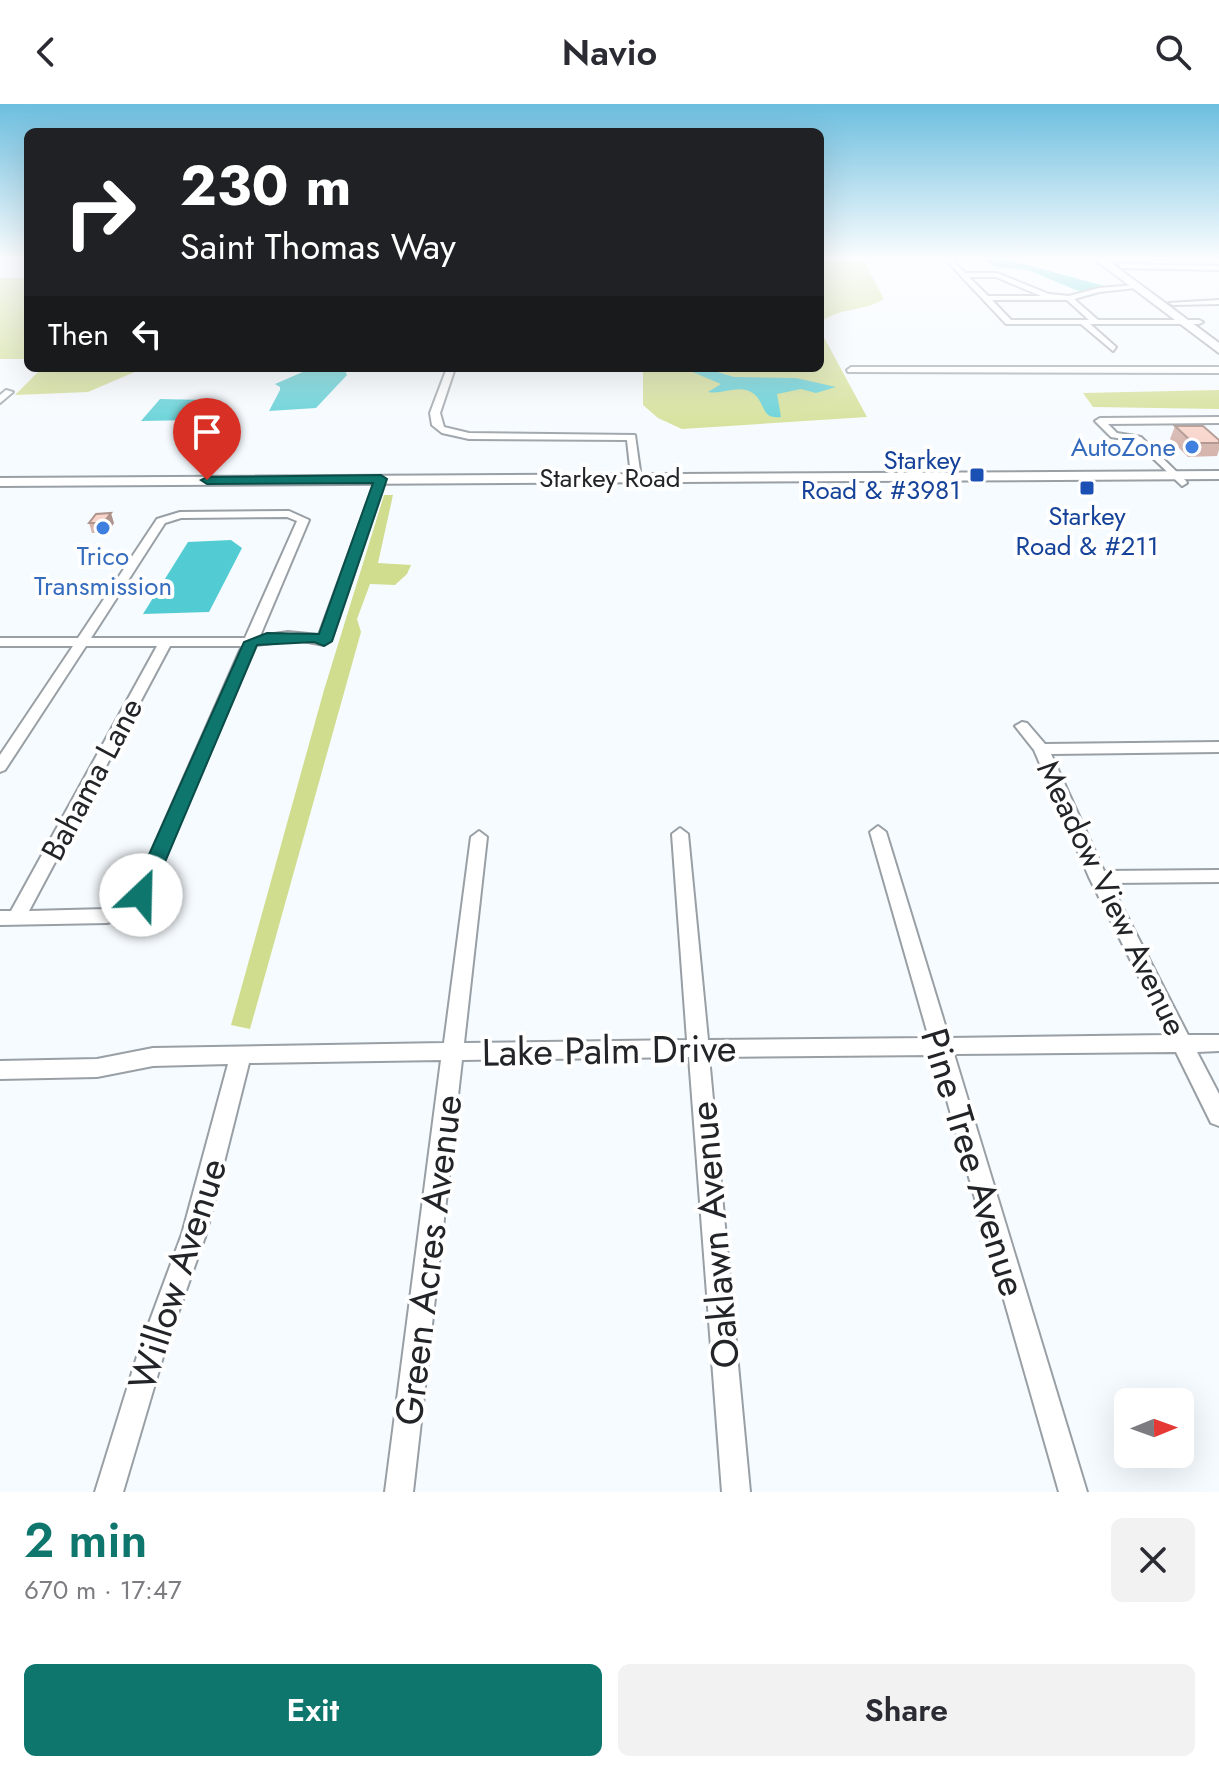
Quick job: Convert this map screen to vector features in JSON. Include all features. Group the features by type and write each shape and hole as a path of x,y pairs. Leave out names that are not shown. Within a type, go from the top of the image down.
{"main road":[{"path":"1186,324 1217,343"},
{"path":"1201,324 1217,343"},
{"name":"Starkey Road","path":"0,482 1178,479 1219,475"},
{"name":"Starkey Road","path":"1178,479 1219,483"},
{"name":"Starkey Road","path":"0,489 380,483"}],"street":[{"path":"1085,324 1113,349"},
{"path":"851,370 1219,370"},
{"path":"450,372 435,413 434,421 439,428 451,434 469,436 632,437 636,482"},
{"path":"0,400 9,392"},
{"path":"1178,479 1138,439 1114,435 1100,421 1219,420"},
{"path":"0,642 167,640 251,642 264,646 314,645 324,641 380,483"},
{"path":"0,767 161,521 168,517 299,516 303,520 141,895 125,911 107,916 9,918"},
{"name":"Bahama Lane","path":"9,918 167,640"},
{"name":"Meadow View Avenue","path":"1022,726 1041,749 1098,877 1219,1116"},
{"path":"1041,749 1219,747"},
{"name":"Pine Tree Avenue","path":"878,832 1073,1492"},
{"name":"Oaklawn Avenue","path":"680,834 736,1492"},
{"name":"Green Acres Avenue","path":"399,1492 479,837"},
{"path":"1098,877 1219,876"},
{"name":"Lake Palm Drive","path":"0,1070 97,1068 153,1057 241,1055 1219,1043"},
{"name":"Willow Avenue","path":"109,1492 152,1350 194,1234 241,1055"}],"green space":[{"path":"0,324 24,324 24,359 0,359"},
{"path":"824,337 867,417 682,429 658,418 643,405 643,372 824,372"},
{"path":"38,372 135,372 88,392 15,395"},
{"path":"1219,390 1219,409 1093,407 1083,393"},
{"path":"384,495 393,495 378,563 411,565 407,574 395,585 370,584 357,619 361,632 250,1029 231,1025 324,690"}],"water":[{"path":"303,372 346,372 347,375 316,408 269,411 280,390 275,384"},
{"path":"692,372 717,372 734,377 796,378 836,387 816,393 801,389 777,394 781,417 775,417 767,414 758,398 749,391 708,392 721,384"},
{"path":"160,399 207,400 192,420 141,421"},
{"path":"231,540 242,548 209,612 143,614 188,542"}],"building":[{"path":"1175,426 1203,426 1219,443 1193,443"},
{"path":"111,513 103,523 89,523 96,514"}],"place":[{"name":"AutoZone","path":"1192,447"},
{"name":"Starkey Road & #3981","path":"977,475"},
{"name":"Starkey Road & #211","path":"1087,488"},
{"name":"Trico Transmission","path":"103,528"}],"route":[{"path":"141,895 251,642 267,637 316,638 324,641 381,479 207,480"}]}
